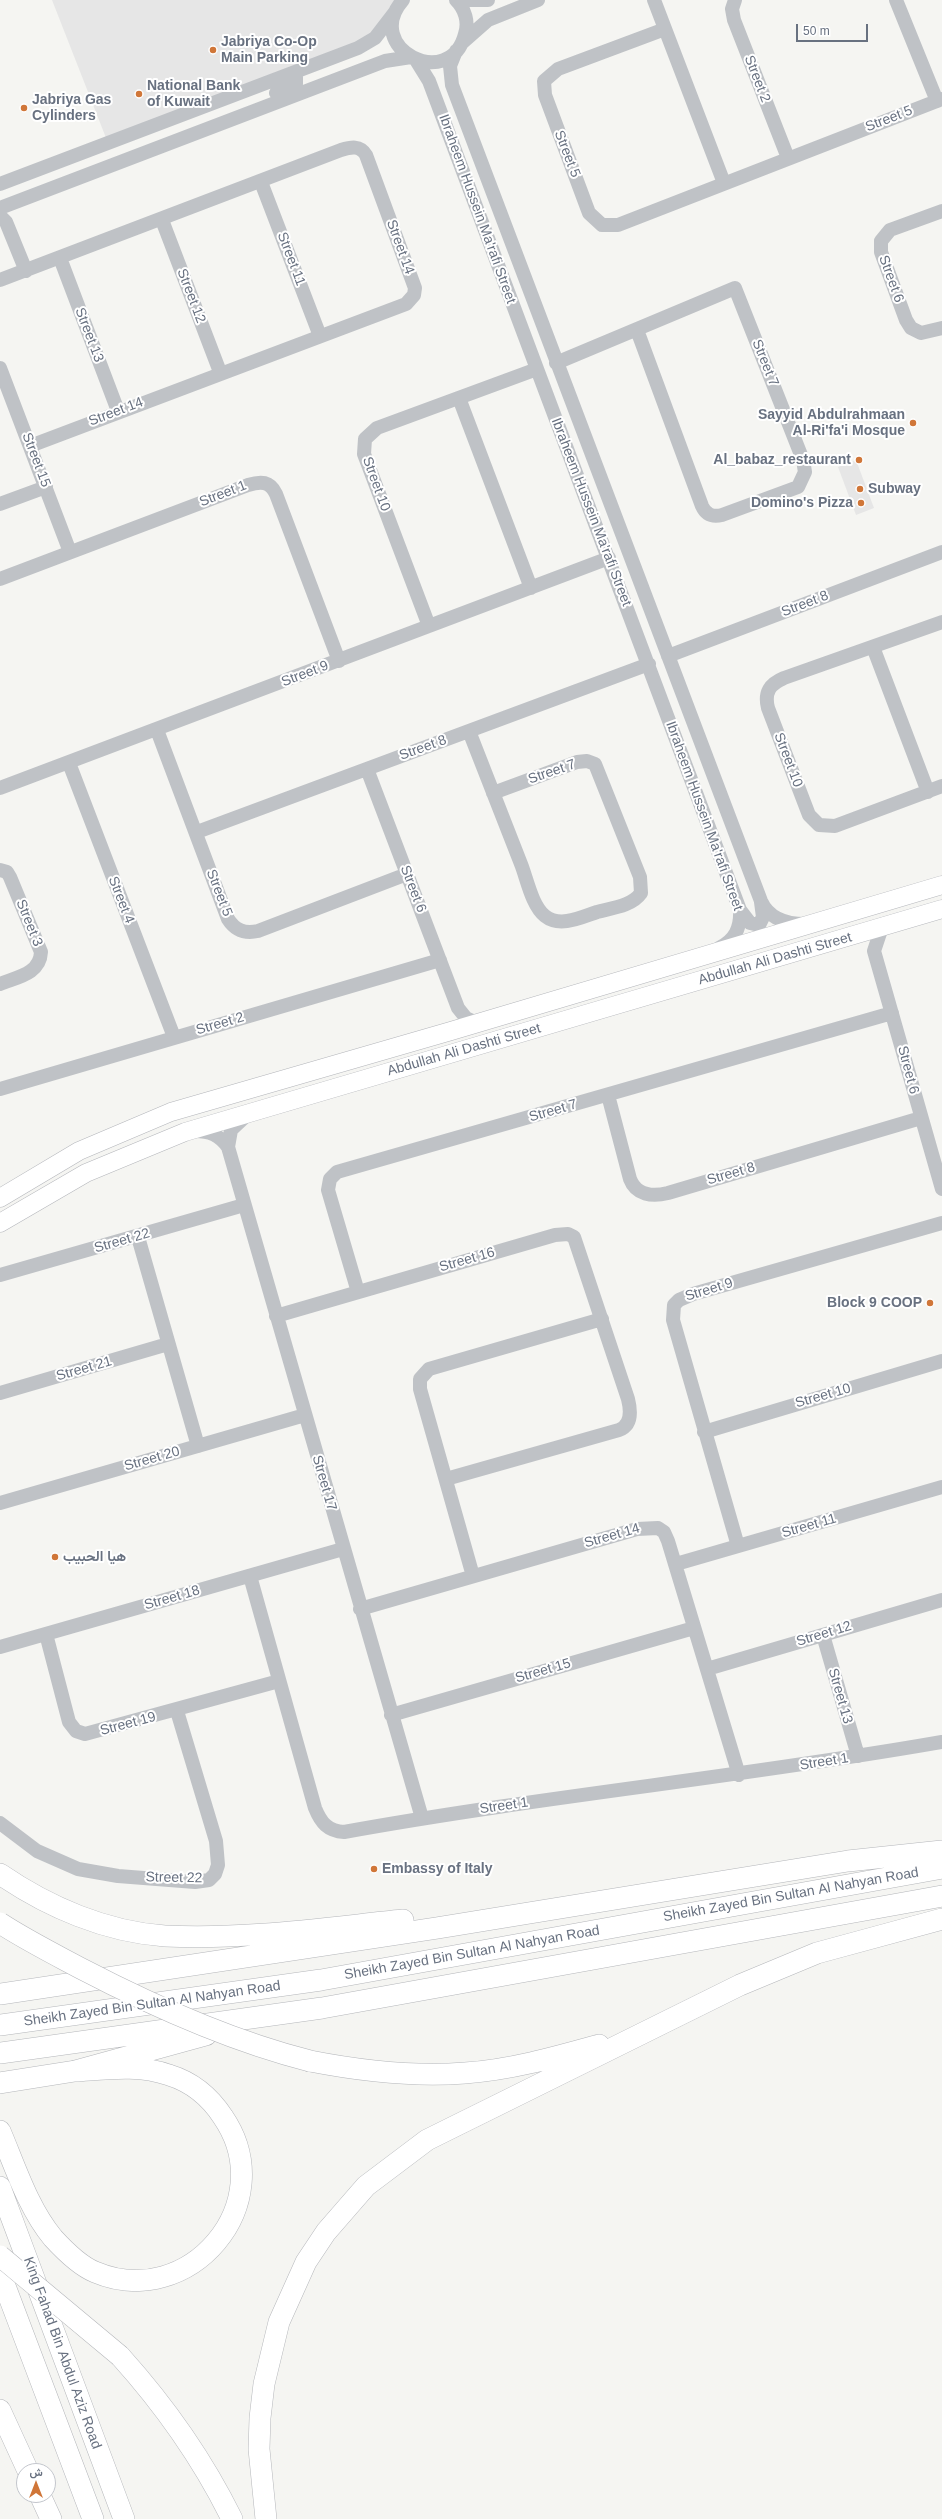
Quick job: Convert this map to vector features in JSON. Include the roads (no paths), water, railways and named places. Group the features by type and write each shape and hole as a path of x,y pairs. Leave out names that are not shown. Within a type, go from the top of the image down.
{"highway":[{"path":"0,1994 570,1907 848,1861 942,1851"},
{"name":"Sheikh Zayed Bin Sultan Al Nahyan Road","path":"0,2025 321,1980 942,1868"},
{"path":"0,1874 62,1910 109,1926 164,1936 287,1931 433,1916 570,1907"},
{"name":"Sheikh Zayed Bin Sultan Al Nahyan Road","path":"5,2053 322,2008 942,1896"},
{"path":"266,2519 259,2449 264,2384 270,2354 290,2296 306,2262 326,2232 366,2186 427,2140 774,1969 817,1953 942,1919"},
{"path":"0,1923 19,1936 118,1988 261,2049 310,2061 357,2070 408,2074 465,2073 554,2057 600,2045 681,2014"},
{"path":"10,2082 75,2071 241,2026 322,2008"},
{"path":"0,2131 42,2222 65,2250 94,2272 110,2277 143,2279 175,2272 205,2255 224,2234 232,2221 239,2201 242,2180 239,2151 229,2126 214,2103 193,2086 169,2074 134,2069 75,2071"},
{"name":"King Fahad Bin Abdul Aziz Road","path":"0,2187 124,2519"},
{"path":"0,2256 120,2356 154,2394 179,2427 232,2519"},
{"name":"King Fahad Bin Abdul Aziz Road","path":"0,2273 93,2519"},
{"path":"0,2410 24,2463"},
{"path":"44,2503 51,2519"}],"main road":[{"name":"Abdullah Ali Dashti Street","path":"0,1198 79,1151 153,1118 476,1024 942,885"},
{"path":"882,927 904,914 942,900"},
{"name":"Abdullah Ali Dashti Street","path":"0,1223 86,1173 185,1132 942,909"},
{"path":"86,1173 80,1173 77,1170 76,1165 79,1161 134,1134 153,1118"},
{"path":"848,1861 942,1844"}],"street":[{"name":"Ibraheem Hussein Ma'rafi Street","path":"456,0 466,19 466,32 450,66 452,85 761,901 767,911 779,920 800,924 814,924"},
{"path":"461,0 488,0"},
{"path":"26,270 3,219 8,210 6,205 385,61 414,58 428,62 440,61 459,47 473,31 488,20 538,0"},
{"path":"654,0 724,183"},
{"name":"Street 2","path":"735,0 732,9 734,20 788,158"},
{"path":"896,0 939,100"},
{"name":"Ibraheem Hussein Ma'rafi Street","path":"398,5 392,23 396,40 402,50 414,58 427,75 740,910 739,925 732,940 706,955"},
{"path":"0,184 368,43 382,32 398,5"},
{"name":"Street 5","path":"666,29 558,69 544,81 545,95 586,205 595,220 602,225 612,226 939,100"},
{"path":"235,119 252,104 295,85 297,82 296,77 290,74"},
{"name":"Street 14","path":"0,280 162,220 347,148 358,147 366,155 412,279 414,295 406,304 220,372 30,446"},
{"path":"467,183 470,175 478,177 491,206 502,219"},
{"name":"Street 11","path":"261,182 320,336"},
{"name":"Street 6","path":"942,211 890,230 882,238 880,244 882,257 908,324 921,333 942,328"},
{"name":"Street 12","path":"162,220 220,372"},
{"name":"Street 13","path":"60,258 118,411"},
{"name":"Street 7","path":"556,363 735,288 803,460 805,472 798,487 722,515 714,516 706,513 702,506 637,330"},
{"name":"Street 15","path":"0,368 3,384 30,446 70,552"},
{"name":"Street 10","path":"429,626 364,454 364,442 368,434 377,428 537,369"},
{"path":"460,398 531,588"},
{"name":"Street 1","path":"0,579 248,485 266,483 272,486 276,494 339,661"},
{"path":"0,504 46,487"},
{"name":"Street 8","path":"668,656 942,552"},
{"name":"Street 9","path":"0,788 157,730 609,558"},
{"name":"Street 10","path":"942,622 778,681 767,692 768,708 809,815 819,826 835,826 942,786"},
{"path":"873,647 928,792"},
{"name":"Street 8","path":"197,832 649,664"},
{"name":"Street 5","path":"157,730 197,832 228,919 233,926 244,932 258,931 407,874"},
{"name":"Street 7","path":"469,731 493,793 537,905 546,916 556,921 571,920 627,903 641,893 640,877 595,764 587,761 577,762 493,793"},
{"name":"Street 4","path":"68,763 174,1037"},
{"name":"Street 6","path":"367,769 458,1008 466,1018 476,1024"},
{"name":"Street 3","path":"0,870 7,872 10,877 40,952 38,964 31,971 0,984"},
{"path":"740,910 750,923 759,925 763,917 761,901"},
{"path":"854,936 874,951 882,927"},
{"name":"Street 6","path":"874,951 942,1189"},
{"name":"Street 2","path":"0,1089 440,960"},
{"path":"451,1031 457,1021 458,1008"},
{"name":"Street 7","path":"358,1292 329,1196 328,1182 333,1174 892,1013"},
{"name":"Street 8","path":"608,1095 631,1183 642,1193 651,1195 668,1193 921,1118"},
{"name":"Street 17","path":"253,1111 233,1126 228,1147 360,1609 422,1818"},
{"path":"185,1132 212,1133 223,1140 228,1147"},
{"name":"Street 22","path":"0,1275 138,1237 244,1205"},
{"name":"Street 9","path":"738,1546 672,1317 672,1310 675,1302 693,1294 942,1223"},
{"name":"Street 16","path":"276,1316 556,1235 568,1234 574,1236 578,1243 629,1405 630,1417 625,1427 619,1430 446,1479"},
{"path":"138,1237 198,1446"},
{"path":"473,1576 420,1389 420,1379 425,1372 602,1319"},
{"name":"Street 21","path":"0,1393 168,1344"},
{"name":"Street 10","path":"704,1432 942,1361"},
{"name":"Street 20","path":"0,1504 305,1415"},
{"name":"Street 11","path":"676,1564 942,1487"},
{"name":"Street 14","path":"360,1609 648,1527 658,1528 664,1532 676,1564 739,1775"},
{"name":"Street 18","path":"0,1647 343,1549"},
{"name":"Street 1","path":"250,1576 315,1808 326,1826 333,1830 344,1832 422,1818 739,1775 942,1742"},
{"name":"Street 12","path":"707,1669 942,1600"},
{"name":"Street 15","path":"391,1715 694,1628"},
{"name":"Street 19","path":"46,1634 67,1718 76,1732 89,1734 177,1711 279,1681"},
{"name":"Street 13","path":"823,1635 858,1756"},
{"name":"Street 22","path":"0,1823 37,1851 78,1869 118,1876 195,1882 209,1880 215,1874 218,1865 216,1841 211,1816 177,1711"}],"place":[{"name":"Jabriya Co-Op Main Parking","path":"213,50"},
{"name":"National Bank of Kuwait","path":"139,94"},
{"name":"Jabriya Gas Cylinders","path":"24,108"},
{"name":"Sayyid Abdulrahmaan Al-Ri'fa'i Mosque","path":"913,423"},
{"name":"Al_babaz_restaurant","path":"859,460"},
{"name":"Subway","path":"860,489"},
{"name":"Domino's Pizza","path":"861,503"},
{"name":"Block 9 COOP","path":"930,1303"},
{"name":"هيا الحبيب","path":"55,1557"},
{"name":"Embassy of Italy","path":"374,1869"}]}
